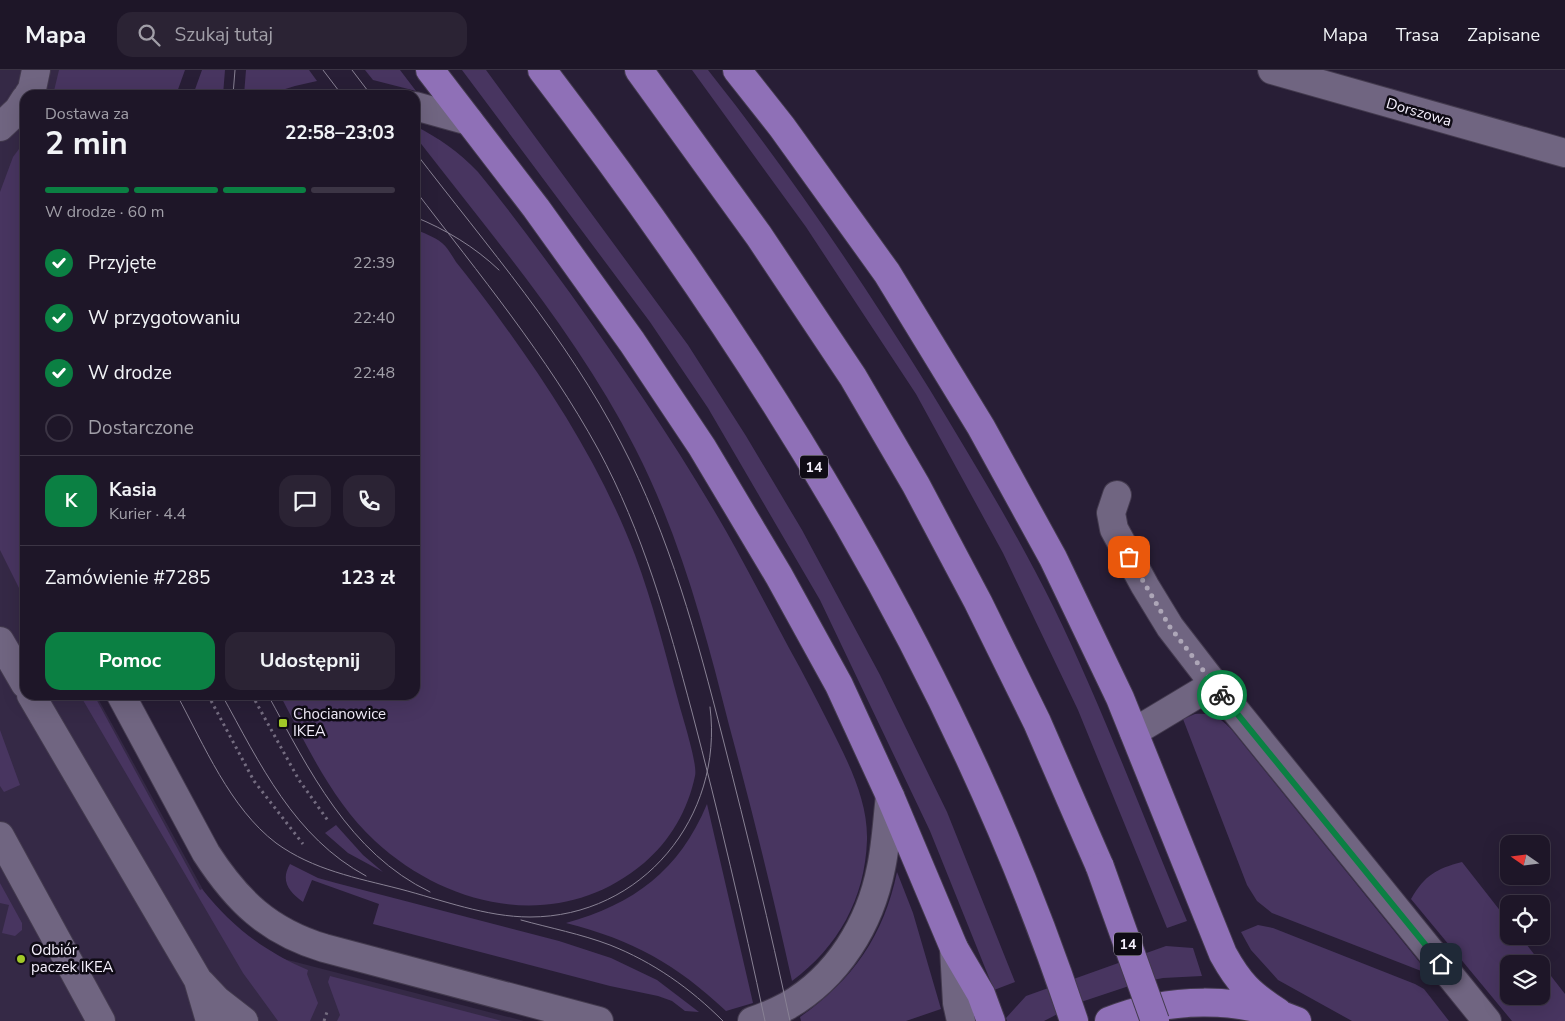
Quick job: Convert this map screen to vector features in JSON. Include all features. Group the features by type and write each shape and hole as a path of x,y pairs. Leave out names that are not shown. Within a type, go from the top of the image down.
{"main road":[{"path":"430,70 536,208 627,334 702,447 779,576 839,685 890,796 954,948 981,994 991,1021"},
{"name":"14","path":"542,70 589,131 708,299 799,440 853,531 904,624 982,785 1029,897 1074,1021"},
{"name":"14","path":"639,70 759,236 853,377 916,486 978,602 1037,722 1100,867 1154,1021"},
{"path":"737,70 782,127 887,272 981,427 1054,558 1120,698 1222,954 1243,985 1256,999 1287,1017"},
{"path":"1110,1021 1156,1006 1194,1002 1231,1003 1287,1017"}],"street":[{"path":"31,90 36,70"},
{"name":"Dorszowa","path":"1272,70 1565,153"},
{"path":"0,127 20,107"},
{"path":"420,107 469,121"},
{"path":"1117,495 1111,513 1114,529 1170,627 1487,1021"},
{"path":"0,641 20,675"},
{"path":"1134,732 1214,684"},
{"path":"35,700 198,980 210,1021"},
{"path":"123,700 206,853 240,898 260,916 282,931 303,942 324,948 599,1021"},
{"path":"752,1021 787,1006 804,994 825,977 844,955 856,937 876,891 882,867 890,796"},
{"path":"0,836 101,1021"},
{"path":"954,948 957,1003 961,1021"},
{"path":"198,980 218,1000 244,1021"}],"path":[{"path":"211,700 254,781 303,844"},
{"path":"255,700 299,780 329,822"},
{"path":"324,1021 328,1009"}],"shaded area":[{"path":"0,70 176,70 170,90 20,90 20,700 99,700 234,946 524,1021 0,1021"},
{"path":"59,70 185,70 178,90 54,90"},
{"path":"202,70 225,70 223,90 195,90"},
{"path":"246,70 309,70 317,81 282,90 244,90"},
{"path":"365,70 400,70 415,90 412,90 373,80"},
{"path":"462,70 486,70 688,345 746,436 802,530 880,675 947,812 1015,982 994,990 930,831 820,600 708,408 650,322"},
{"path":"692,70 708,70 796,187 904,349 994,498 1040,580 1072,646 1187,921 1167,928 1078,710 1003,553 916,394 806,227"},
{"path":"420,129 448,146 478,172 559,278 631,381 690,470 726,531 809,686 849,766 860,795 866,825 867,840 861,882 855,902 835,937 823,953 792,981 762,853 711,654 690,584 665,515 635,448 612,406 587,365 504,249 420,142"},
{"path":"20,148 20,590 0,550 0,192 13,157"},
{"path":"420,231 439,241 448,250 554,397 590,458 621,522 641,573 692,751 695,776 683,813 670,835 644,863 612,885 578,899 542,905 507,904 471,897 437,883 405,865 375,841 360,825 333,791 283,700 420,700"},
{"path":"83,700 97,700 200,890 202,889 225,915 250,937 277,955 308,970 307,974 318,1003 310,1021 278,1021 243,973"},
{"path":"1195,714 1214,716 1231,729 1429,974 1272,913 1257,901 1247,885 1183,719"},
{"path":"0,730 20,785 4,792 0,786"},
{"path":"707,804 753,1003 726,1011 708,994 671,967 652,956 612,937 566,923 613,906 633,895 652,881 683,848 696,828"},
{"path":"336,825 363,855 383,872 348,853 325,833"},
{"path":"1462,862 1500,911 1500,945 1527,945 1535,955 1500,955 1500,1005 1550,1005 1550,975 1565,994 1565,1021 1512,1021 1411,899 1421,884 1438,870"},
{"path":"290,864 318,878 559,941 611,958 657,980 699,1012 685,1011 672,1001 658,996 610,986 373,924 379,904 312,880 303,902 290,890 286,881 287,870"},
{"path":"897,872 913,913 941,1009 906,1021 801,1021 800,1017 836,988 864,954 884,916"},
{"path":"0,883 22,923 22,930 15,936 2,933 9,905 0,903"},
{"path":"1258,925 1273,928 1415,984 1424,989 1449,1021 1352,1021 1278,980 1251,950 1241,932"},
{"path":"1166,946 1193,948 1202,976 1163,978 1138,983 1081,1002 1044,1021 1007,1021 1006,1018 1026,996"},
{"path":"330,976 502,1021 337,1021 340,1015 328,982"}],"tram line":[{"path":"233,90 235,70"},
{"path":"323,70 338,90"},
{"path":"352,70 367,90"},
{"path":"420,158 525,293 576,366 600,404 621,443 654,515 681,588 703,663 749,845 790,1021"},
{"path":"420,196 488,284 557,381 598,449 628,512 653,578 674,645 712,789 765,1021"},
{"path":"420,219 459,239 499,270"},
{"path":"180,700 219,775 245,812 260,829 290,852 320,867 352,877 481,911 530,917 570,912 607,900 640,880 667,853 689,822 704,786 711,748 710,707"},
{"path":"225,700 265,772 299,820 318,841 341,860 366,876"},
{"path":"271,700 316,780 354,832 376,855 401,875 430,892"},
{"path":"521,920 599,941 641,959 684,987 723,1021"}],"way so far":[{"path":"1129,557 1170,627 1222,695"}],"place":[{"name":"Chocianowice IKEA","path":"283,723"},
{"name":"Odbiór paczek IKEA","path":"21,959"}],"route":[{"path":"1222,695 1441,964"}]}
